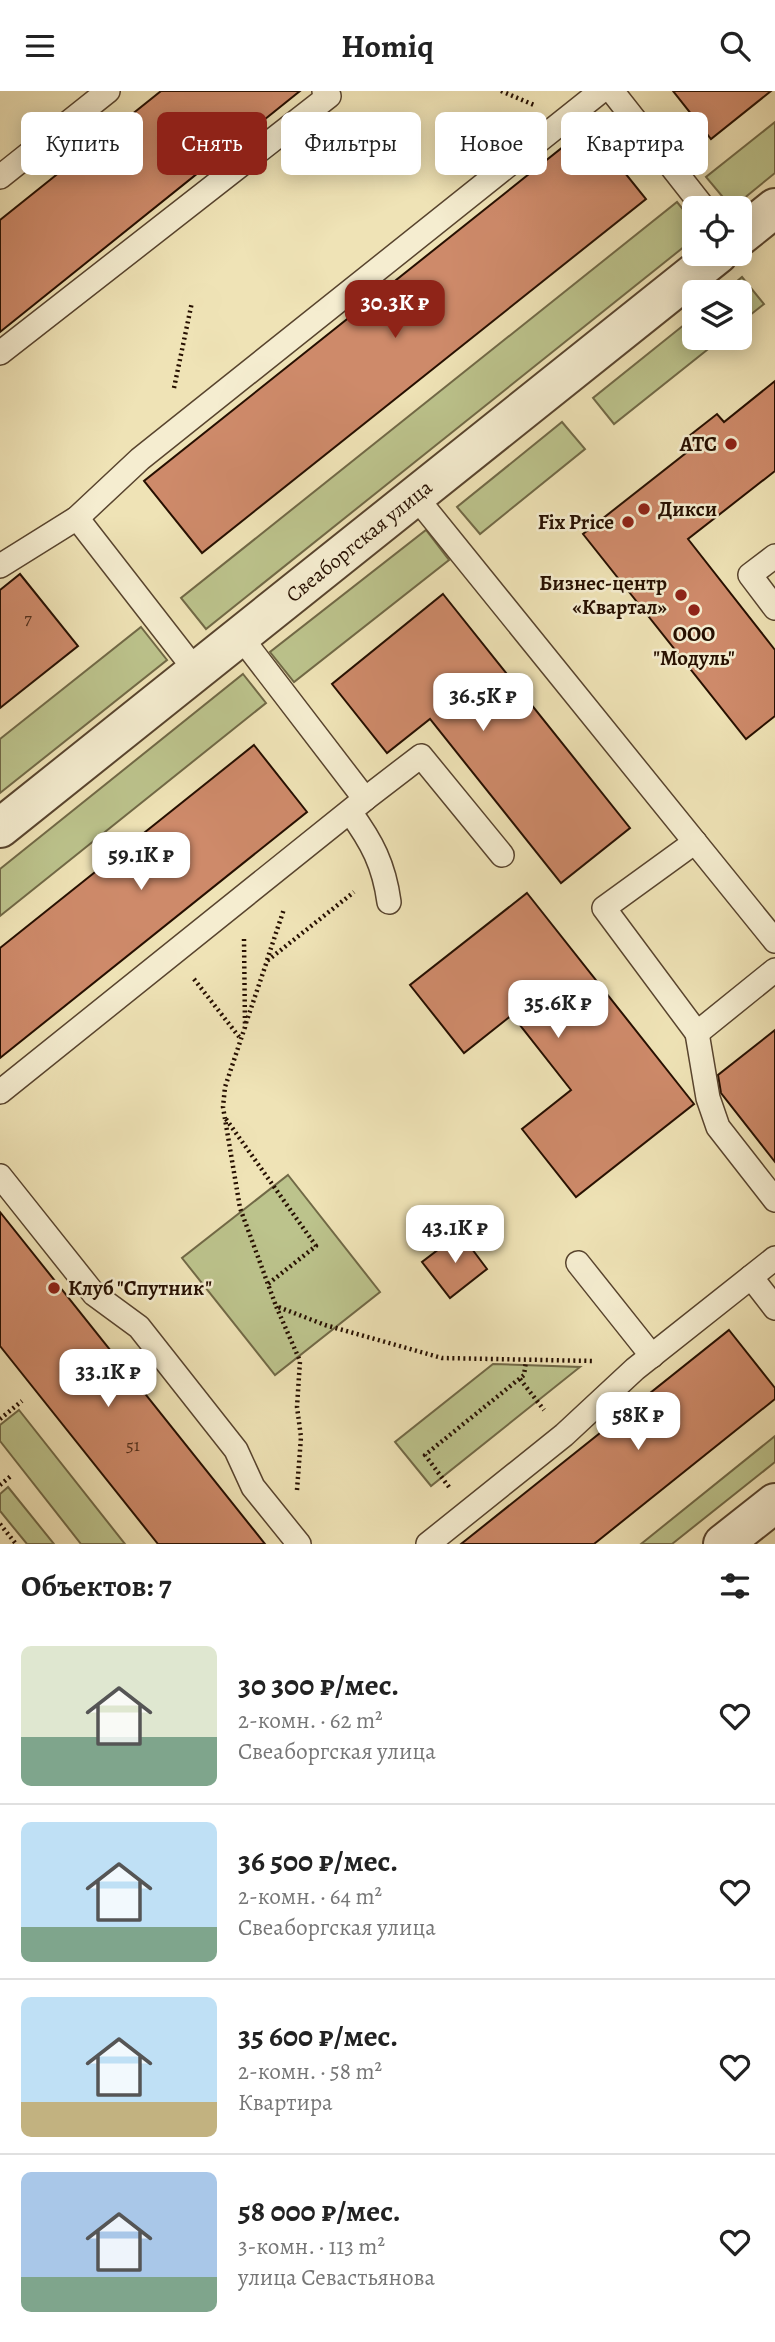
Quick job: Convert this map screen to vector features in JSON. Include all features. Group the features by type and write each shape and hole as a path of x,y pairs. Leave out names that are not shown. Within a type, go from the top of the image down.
{"street":[{"path":"752,226 775,208"},
{"name":"Свеаборгская улица","path":"0,828 703,266"},
{"path":"723,1544 775,1503"}],"lane":[{"path":"0,177 108,91"},
{"path":"0,566 77,518 140,459 601,91"},
{"path":"612,91 695,196"},
{"path":"0,353 329,93"},
{"path":"415,496 775,941"},
{"path":"77,518 196,671"},
{"path":"775,556 750,575 775,608"},
{"path":"240,636 357,805 386,880 389,902"},
{"path":"0,1092 421,756 502,855"},
{"path":"695,842 604,908 696,1033 708,1098 718,1127 775,1200"},
{"path":"696,1033 775,969"},
{"path":"0,1176 94,1294 139,1327 236,1450 253,1487 299,1544"},
{"path":"428,1544 564,1435 643,1363 775,1258"},
{"path":"578,1263 643,1363"},
{"path":"751,1277 775,1308"}],"path":[{"path":"163,441 192,302"},
{"path":"267,961 382,869"},
{"path":"276,871 289,891 225,1087 223,1108 240,1208 300,1361 297,1406 301,1437 294,1517 284,1525"},
{"path":"229,908 244,926 245,1027"},
{"path":"174,953 241,1039"},
{"path":"225,1118 316,1246 268,1284"},
{"path":"276,1305 325,1325 442,1358 643,1363"},
{"path":"469,1512 425,1455 524,1375 526,1361"},
{"path":"0,1419 22,1401"},
{"path":"0,1485 12,1475"},
{"path":"0,1524 16,1544"}],"green space":[{"path":"775,122 775,173 747,196 722,196 706,177"},
{"path":"677,202 682,208 682,248 206,629 181,598"},
{"path":"752,289 764,304 752,314"},
{"path":"682,326 682,350 707,350 614,424 593,398"},
{"path":"562,422 585,449 480,534 457,507"},
{"path":"426,530 449,560 294,682 270,652"},
{"path":"141,627 167,660 0,793 0,739"},
{"path":"243,674 266,703 0,916 0,869"},
{"path":"288,1175 380,1292 275,1375 182,1258"},
{"path":"493,1364 580,1367 431,1486 395,1442"},
{"path":"19,1410 125,1544 81,1544 0,1441 0,1425"},
{"path":"775,1436 775,1462 672,1544 641,1544"},
{"path":"8,1487 54,1544 27,1544 0,1511 0,1494"}],"building":[{"path":"161,91 300,91 267,118 267,112 157,112 157,175 195,175 0,332 0,220 56,175 143,175 143,112 135,112"},
{"path":"673,91 771,91 711,139 708,135 708,112 690,112"},
{"path":"561,149 561,175 627,175 646,199 202,553 144,481 528,175 547,175 547,160"},
{"name":"Бизнес-центр «Квартал»","path":"775,381 775,471 688,539 775,650 775,716 746,739 583,534 691,449 684,440 717,414 724,422"},
{"path":"20,574 78,646 0,708 0,590"},
{"path":"443,594 630,828 561,883 430,719 387,753 332,684"},
{"path":"254,745 307,812 0,1058 0,948"},
{"path":"527,893 694,1104 576,1197 522,1129 571,1090 512,1015 464,1053 410,985"},
{"path":"775,1030 775,1162 721,1093 718,1075"},
{"path":"0,1212 265,1544 158,1544 0,1346"},
{"path":"460,1233 487,1269 450,1298 422,1262"},
{"path":"729,1330 775,1388 775,1399 594,1544 461,1544"}],"place":[{"name":"АТС","path":"731,444"},
{"name":"Дикси","path":"644,509"},
{"name":"Fix Price","path":"628,522"},
{"name":"Бизнес-центр «Квартал»","path":"681,595"},
{"name":"ООО \"Модуль\"","path":"694,610"},
{"name":"Клуб \"Спутник\"","path":"54,1288"}]}
